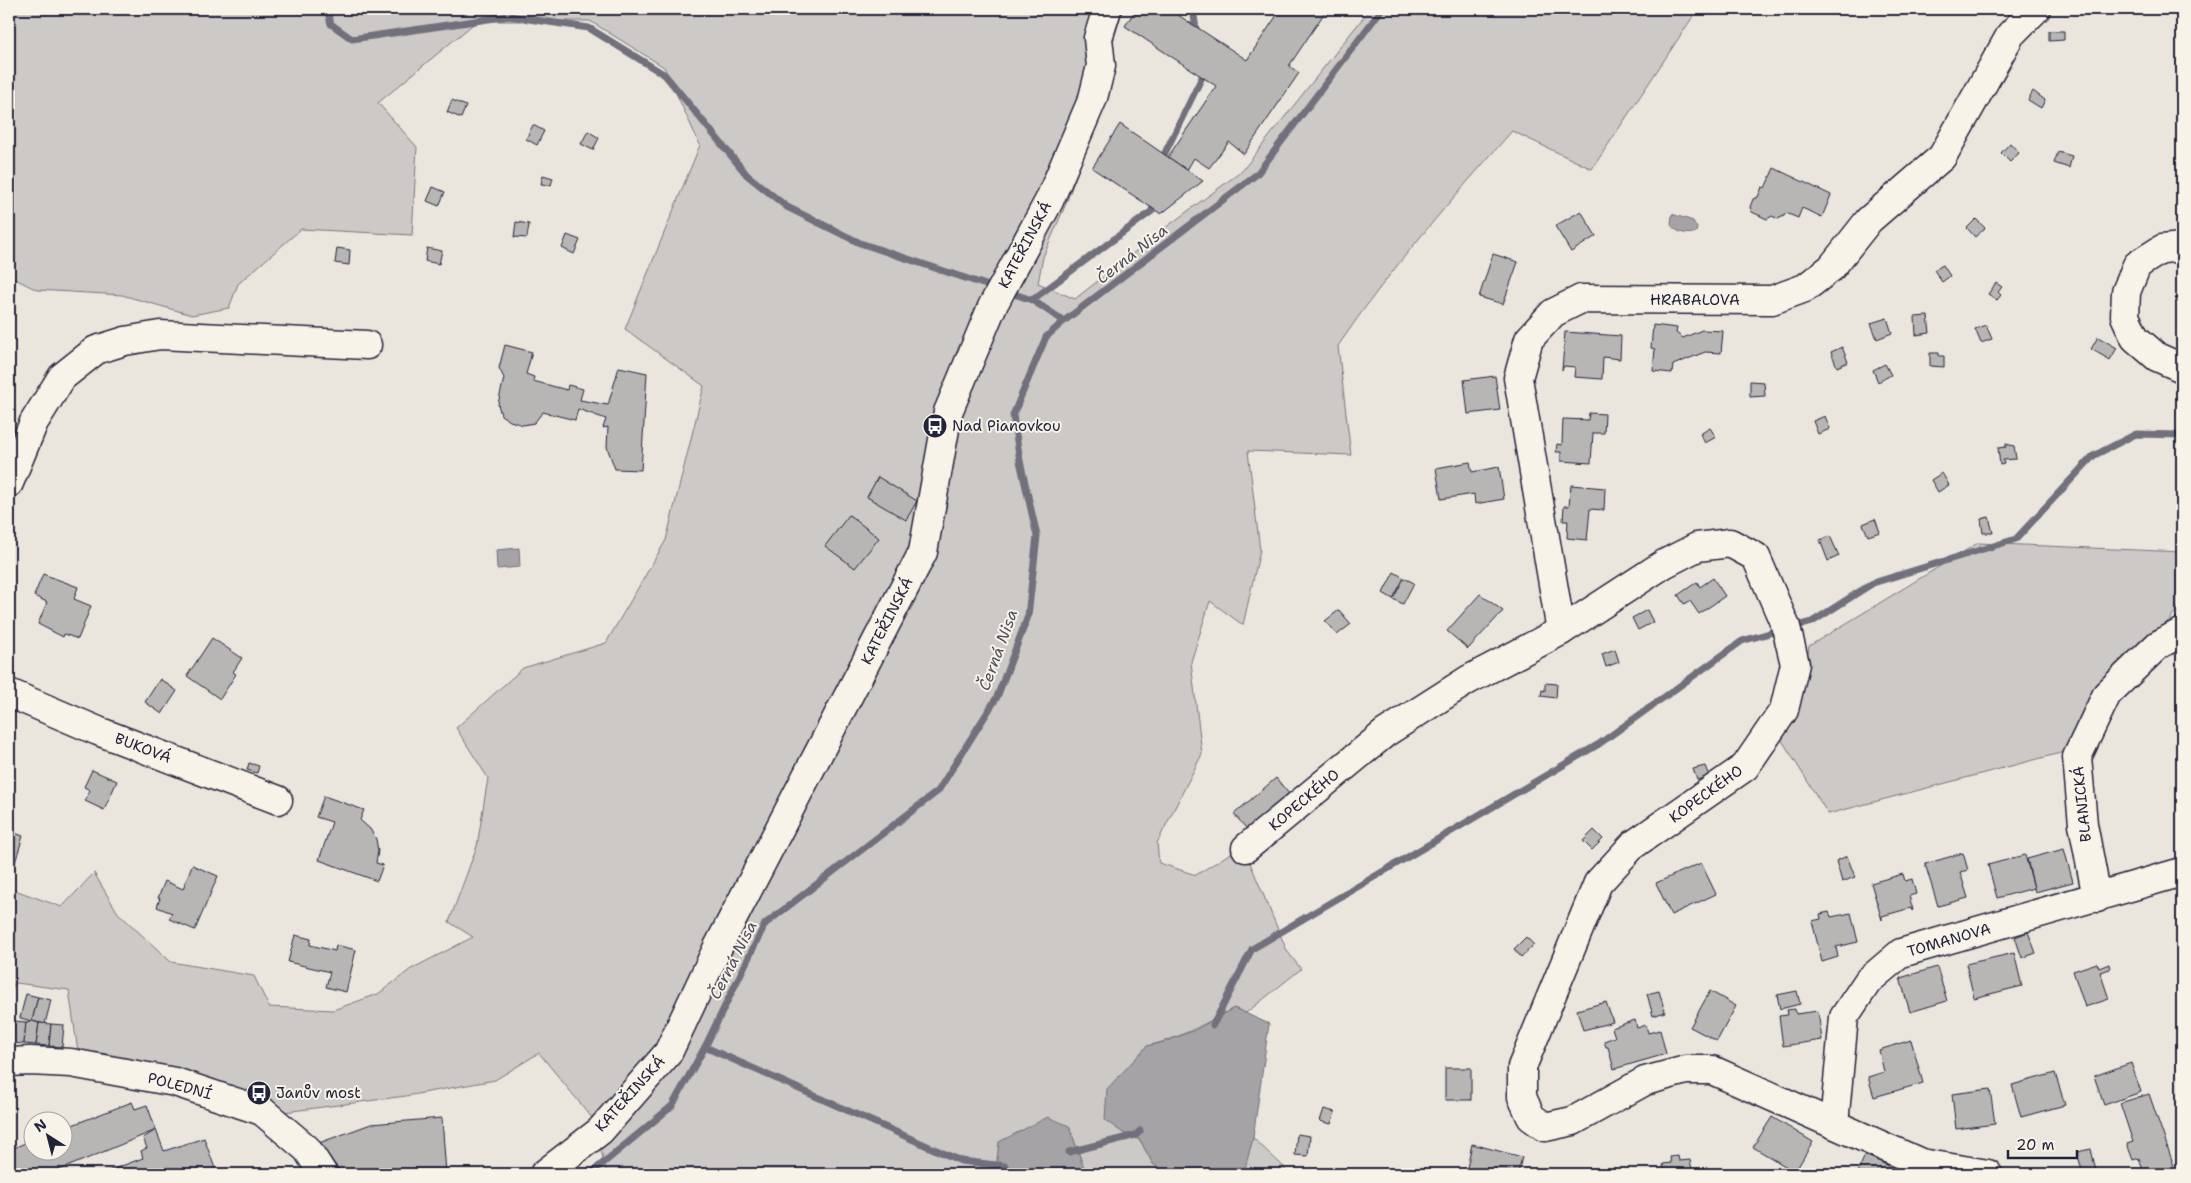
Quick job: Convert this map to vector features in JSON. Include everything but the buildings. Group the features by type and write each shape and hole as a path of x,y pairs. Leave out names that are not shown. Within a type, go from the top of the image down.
{"street":[{"path":"1086,9 1098,38"},
{"name":"KATEŘINSKÁ","path":"544,1174 600,1130 668,1053 717,949 923,552 948,412 992,307 1049,201 1093,98 1101,66 1098,38 1107,9"},
{"name":"HRABALOVA","path":"1561,631 1518,378 1529,339 1553,313 1580,300 1772,300 1805,288 1831,268 1869,220 1942,157 2011,34 2036,9"},
{"path":"2182,247 2162,249 2137,265 2126,292 2125,316 2135,338 2157,357 2182,368"},
{"path":"9,483 34,422 62,377 96,350 125,340 160,336 367,346"},
{"name":"KOPECKÉHO","path":"1246,848 1385,733 1468,680 1561,631 1664,564 1697,548 1730,543 1756,557 1786,627 1795,664 1784,710 1746,767 1633,845 1598,883 1522,1067 1522,1098 1531,1118 1545,1127 1573,1121 1645,1081 1686,1070 1712,1070 1921,1163 1988,1174"},
{"name":"BLANICKÁ","path":"2097,898 2082,824 2077,757 2107,694 2158,645 2182,632"},
{"name":"BUKOVÁ","path":"9,693 98,731 278,800"},
{"name":"TOMANOVA","path":"1834,1124 1844,1017 1868,981 1901,953 2182,872"},
{"name":"POLEDNÍ","path":"9,1062 71,1063 166,1080 262,1111 307,1148 323,1174"}],"shaded area":[{"path":"9,9 1123,9 1113,42 1101,108 1065,206 1043,257 1038,283 1075,299 1169,225 1242,171 1370,9 1698,9 1592,169 1512,131 1399,263 1338,346 1351,455 1248,451 1260,550 1243,625 1210,601 1191,662 1202,754 1157,843 1159,863 1196,875 1250,841 1248,858 1287,951 1301,969 1246,1013 1234,1008 1181,1035 1147,1046 1123,1133 1140,1140 1153,1164 1169,1174 1086,1174 1069,1126 996,1168 999,1174 607,1174 593,1119 539,1053 495,1080 406,1096 285,1112 231,1091 192,1073 105,1054 78,1052 69,990 16,983 9,991 9,888 62,907 94,873 118,913 171,962 254,976 269,1007 333,1010 378,994 411,969 473,937 449,922 477,846 488,778 456,728 523,668 606,643 666,540 704,386 625,329 700,145 664,67 590,21 477,21 378,103 417,147 412,235 301,229 238,284 229,308 192,315 122,295 37,290 9,276"},
{"path":"1672,214 1693,221 1697,228 1696,232 1682,233 1676,230 1671,225"},
{"path":"1978,543 2182,552 2182,603 2068,751 1828,814 1778,734 1802,694 1809,646"},
{"path":"519,548 520,567 497,569 496,550"},
{"path":"1234,1008 1269,1024 1253,1138 1244,1172 1242,1174 1169,1174 1153,1164 1140,1140 1123,1133 1105,1120 1107,1089 1147,1046 1164,1042 1195,1030"},
{"path":"1048,1117 1069,1126 1086,1174 999,1174 996,1168 999,1142"},
{"path":"1253,1138 1285,1168 1285,1174 1242,1174"}],"waterway":[{"path":"327,9 331,24 352,39 509,16 589,28 665,75 747,175 787,207 860,243 995,288"},
{"path":"1193,9 1197,36"},
{"name":"Černá Nisa","path":"590,1174 672,1106 705,1047 765,924 938,791 997,697 1028,616 1037,536 1020,461 1013,415 1046,337 1064,321 1257,174 1382,9"},
{"path":"1160,163 1203,75 1202,68"},
{"path":"1032,300 1152,211 1154,200"},
{"path":"1008,292 1032,300 1064,321"},
{"path":"1790,628 1812,622 1873,583 2016,539 2093,456 2136,434 2182,435"},
{"path":"1213,1025 1252,949 1599,744 1742,641 1780,630"},
{"path":"705,1047 961,1161 1005,1166"},
{"path":"1069,1152 1136,1135 1140,1131"}],"place":[{"name":"Nad Pianovkou","path":"935,426"},
{"name":"Janův most","path":"259,1093"}]}
